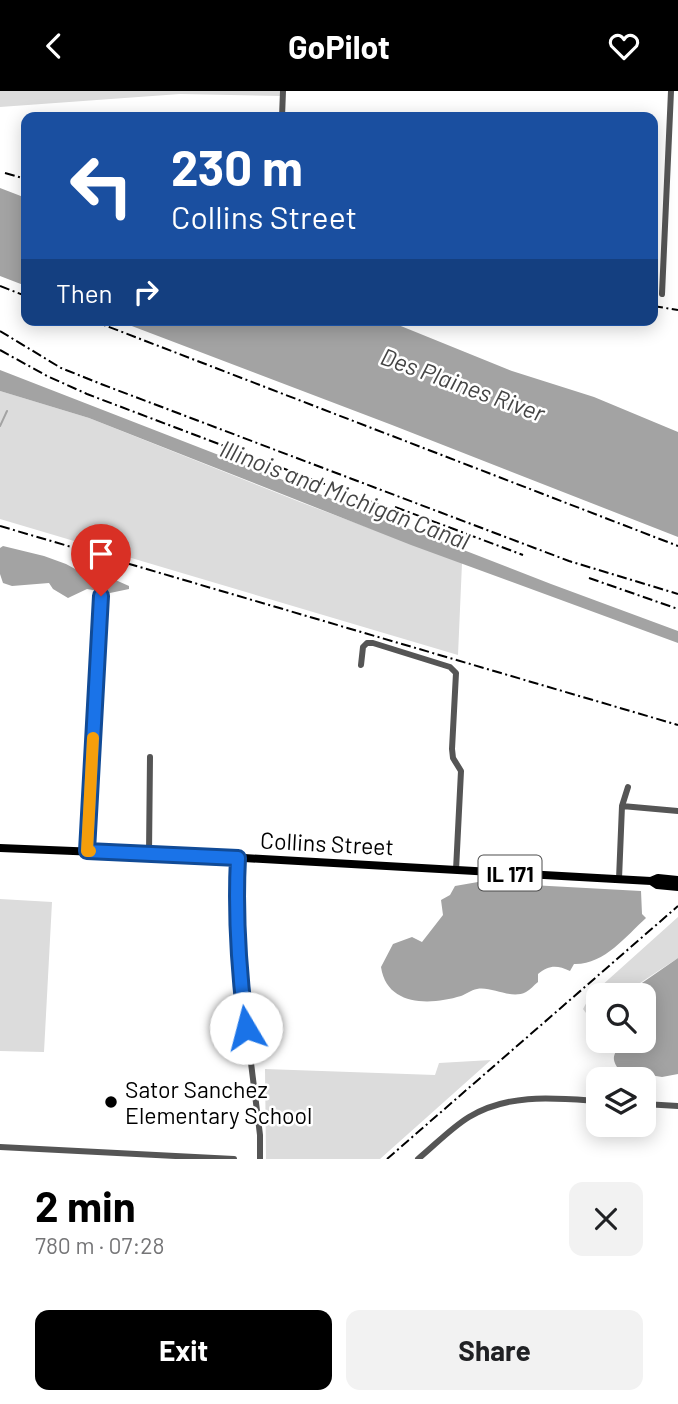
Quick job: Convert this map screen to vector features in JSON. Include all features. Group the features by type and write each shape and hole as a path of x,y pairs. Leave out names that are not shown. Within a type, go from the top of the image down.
{"main road":[{"name":"Collins Street","path":"0,848 651,881 658,878 678,880"},
{"name":"Collins Street","path":"651,881 657,885 678,887"}],"street":[{"path":"282,112 283,91"},
{"path":"662,294 671,91"},
{"path":"87,851 101,596"},
{"path":"361,665 363,647 367,643 373,643 450,667 456,673 452,749 453,758 461,771 456,870"},
{"path":"149,854 150,757"},
{"path":"619,879 622,806 628,787"},
{"path":"622,806 678,811"},
{"path":"238,858 239,964 260,1135 260,1159"},
{"path":"418,1159 470,1116 498,1104 544,1098 586,1100"},
{"path":"656,1105 678,1106"},
{"path":"0,1147 83,1155 234,1159"}],"shaded area":[{"path":"0,91 280,91 280,96 180,94 0,107"},
{"path":"0,391 89,418 462,563 458,655 0,519"},
{"path":"0,899 52,902 44,1052 0,1051"},
{"path":"678,917 678,958 640,983 604,983"},
{"path":"491,1060 380,1159 266,1159 265,1069 435,1075 439,1063"}],"water":[{"path":"0,188 21,196 21,284 0,276"},
{"name":"Des Plaines River","path":"132,326 401,326 512,371 594,397 678,432 678,537"},
{"name":"Illinois and Michigan Canal","path":"0,370 678,631 678,643 411,545 89,418 0,391"},
{"path":"3,546 44,556 90,577 111,578 129,586 129,589 110,593 87,589 68,598 53,589 49,583 12,586 3,583 0,574 0,548"},
{"path":"478,882 641,891 642,914 646,918 605,955 585,963 574,964 570,971 557,967 546,969 538,974 538,982 520,994 477,989 449,999 424,1001 412,1000 392,990 381,967 393,944 412,937 422,942 443,915 441,900 450,895 455,886"},
{"path":"678,958 678,1074 662,1077 656,1076 656,1067 616,1065 615,1053 656,1053 656,983 642,983"}],"waterway":[{"path":"0,426 7,411"}],"railway":[{"path":"5,173 21,178"},
{"path":"0,286 21,294"},
{"path":"658,307 678,310"},
{"path":"107,326 678,546"},
{"path":"0,331 61,368 101,384 569,561 678,594"},
{"path":"0,350 87,394 401,513"},
{"path":"395,507 523,555"},
{"path":"0,526 678,725"},
{"path":"589,578 678,609"},
{"path":"387,1159 678,906"}],"slow traffic":[{"path":"90,851 87,851 93,738"}],"place":[{"name":"Sator Sanchez Elementary School","path":"111,1102"}],"route":[{"path":"101,596 87,851 238,858 239,964 246,1028"}]}
